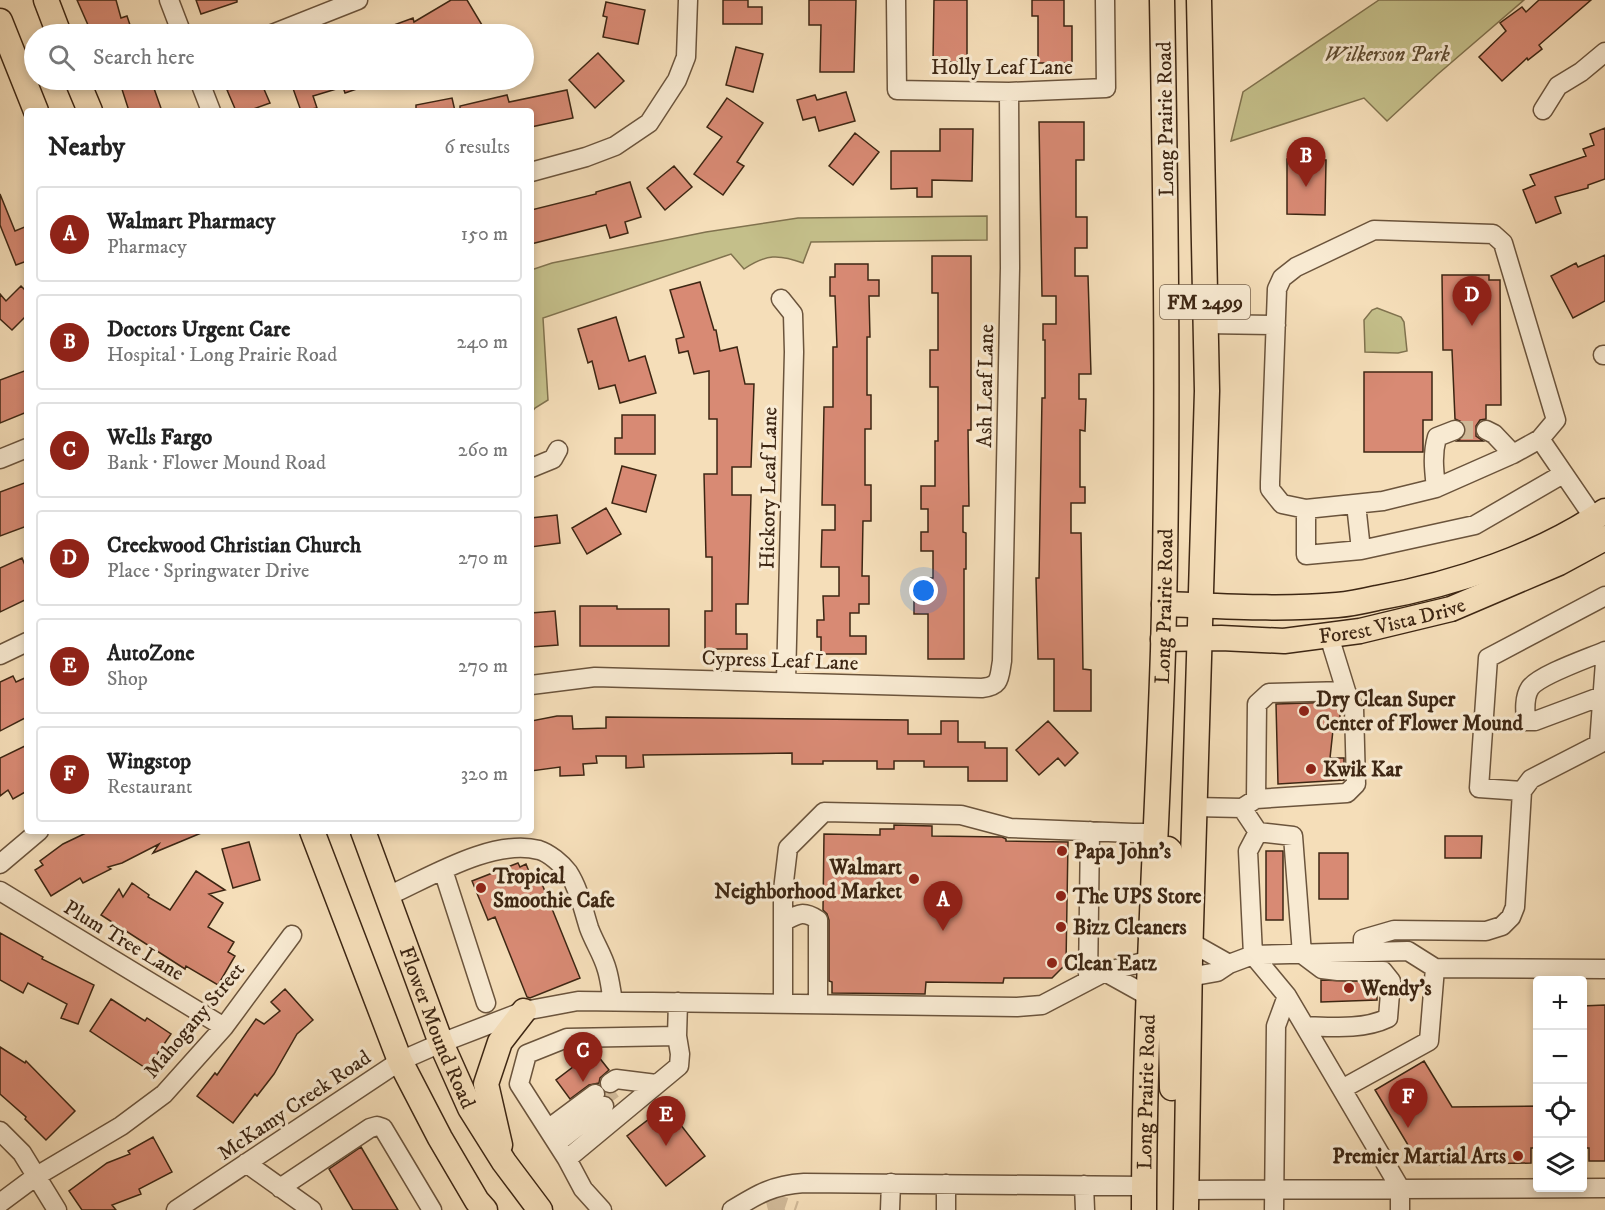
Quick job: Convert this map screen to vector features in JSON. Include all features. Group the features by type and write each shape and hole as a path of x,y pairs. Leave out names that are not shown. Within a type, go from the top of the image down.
{"main road":[{"path":"46,0 55,24"},
{"name":"Long Prairie Road","path":"1144,1210 1164,604 1167,374 1162,0"},
{"name":"Long Prairie Road","path":"1186,1200 1189,977 1204,536 1206,402 1199,0"},
{"path":"0,21 24,81"},
{"path":"28,90 35,108"},
{"path":"81,90 89,108"},
{"name":"Forest Vista Drive","path":"1164,604 1294,607 1338,605 1419,590 1486,569 1529,551 1602,530"},
{"name":"Forest Vista Drive","path":"1163,639 1284,641 1360,631 1451,609 1559,563 1602,530"},
{"path":"1156,833 1170,851 1172,954 1189,977"},
{"name":"Flower Mound Road","path":"313,834 400,1061 440,1138 477,1201 485,1210"},
{"name":"Flower Mound Road","path":"364,834 441,1043 470,1108 504,1162 540,1210"},
{"path":"1151,960 1167,974 1170,984 1172,1110 1186,1151"},
{"path":"504,1162 486,1084 500,1042 524,1011"}],"street":[{"path":"169,0 178,24"},
{"path":"297,24 358,0"},
{"path":"534,171 586,157 615,146 649,123 677,80 686,57 688,0"},
{"name":"Holly Leaf Lane","path":"896,0 897,90 1009,92 1106,88 1105,0"},
{"path":"1543,110 1558,86 1581,72 1605,52"},
{"path":"203,90 211,108"},
{"name":"Ash Leaf Lane","path":"998,681 1002,661 1010,268 1009,92"},
{"path":"1374,230 1493,234 1503,243 1556,420 1540,439 1513,454 1436,488 1383,501 1356,504 1306,509 1282,504 1270,489 1276,325 1277,290 1282,278 1289,272 1374,230"},
{"name":"Hickory Leaf Lane","path":"781,299 792,314 794,352 786,682"},
{"path":"1205,324 1276,325"},
{"path":"1436,488 1433,451 1437,437 1455,430"},
{"path":"1486,430 1494,434 1513,454"},
{"path":"1540,439 1602,530"},
{"path":"0,459 24,449"},
{"path":"534,467 553,459 558,450"},
{"path":"1306,509 1306,555 1362,550 1475,525 1563,474"},
{"path":"1356,504 1362,550"},
{"path":"1522,791 1479,788 1488,658 1605,596"},
{"path":"1194,807 1347,793 1356,784 1354,708 1346,691 1329,636"},
{"path":"0,655 24,643"},
{"path":"1602,696 1535,721 1526,720 1525,705 1529,689 1539,680 1605,651"},
{"path":"1363,952 1363,939 1394,930 1486,931 1502,926 1511,917 1515,907 1522,791 1531,779 1599,744 1605,662"},
{"name":"Cypress Leaf Lane","path":"534,685 595,677 982,688 992,687 998,681"},
{"path":"1346,691 1269,693 1257,704 1249,803 1258,832 1248,851 1253,955 1287,996 1400,1188 1400,1210"},
{"path":"783,1003 783,890 788,848 824,812 961,815 1010,828 1156,833"},
{"path":"1088,980 1090,831"},
{"path":"1258,832 1293,836 1302,954 1322,969 1383,971 1390,981 1388,1018 1375,1024 1350,1027 1305,1026"},
{"path":"0,864 35,834"},
{"path":"388,896 443,870 492,852 512,848 541,850 568,872 577,890 590,930 607,970 613,1001"},
{"path":"443,870 486,1003"},
{"name":"Plum Tree Lane","path":"0,891 224,1027"},
{"path":"783,922 797,915 808,914 818,920 818,1004"},
{"name":"Mahogany Street","path":"0,1203 36,1177 121,1126 164,1094 224,1027 292,935"},
{"path":"1190,942 1229,964"},
{"path":"1189,977 1216,972 1229,964 1253,955 1408,951 1435,968 1605,969"},
{"name":"McKamy Creek Road","path":"176,1210 400,1061 524,1011 578,1001 1025,1007 1042,1005 1105,972 1151,960"},
{"path":"1342,1089 1429,1041 1435,968"},
{"path":"1105,972 1150,997"},
{"path":"1274,1210 1276,1026 1287,996"},
{"path":"557,1144 653,1087 679,1066 678,1002"},
{"path":"602,1210 583,1189 519,1084 527,1054 567,1038 677,1036"},
{"path":"617,1092 633,1094 653,1087"},
{"path":"557,1144 602,1103 557,1144"},
{"path":"280,1188 370,1128 377,1126 383,1128 432,1210"},
{"path":"0,1131 22,1153 57,1210"},
{"path":"246,1163 312,1210"},
{"path":"732,1210 764,1191 783,1185 804,1183 1144,1186"},
{"path":"890,1210 891,1184"},
{"path":"946,1184 946,1210"},
{"path":"1084,1185 1085,1210"},
{"path":"1186,1200 1274,1190 1605,1188"}],"green space":[{"name":"Wilkerson Park","path":"1379,0 1524,0 1387,121 1364,98 1231,141 1243,92"},
{"path":"987,216 987,240 811,242 803,263 773,257 759,260 744,269 731,254 543,318 548,400 534,409 534,269 552,263 706,232 798,218"},
{"path":"1377,308 1401,317 1404,322 1407,351 1365,352 1364,320 1372,310"}],"building":[{"path":"77,0 116,0 121,18 127,16 130,24 88,24"},
{"path":"196,0 237,0 237,2 201,14"},
{"path":"451,0 467,0 481,24 397,24 413,18 414,22"},
{"path":"723,0 748,0 748,7 762,7 762,24 723,24"},
{"path":"809,0 856,0 854,72 820,72 821,25 809,25"},
{"path":"934,0 967,0 967,62 933,62"},
{"path":"1032,0 1064,0 1064,26 1072,26 1072,63 1038,63 1038,16 1032,16"},
{"path":"1539,0 1591,0 1539,45 1542,49 1528,60 1527,58 1502,81 1479,57 1506,31 1500,23 1522,7 1526,12"},
{"path":"606,2 645,10 638,44 603,37 607,17 603,16"},
{"path":"736,47 763,54 753,92 726,85"},
{"path":"598,53 624,81 595,108 569,80"},
{"path":"122,90 155,90 161,108 128,108"},
{"path":"227,90 264,90 270,103 256,108 235,108"},
{"path":"294,90 333,90 313,96 317,108 300,108"},
{"path":"567,90 573,118 534,126 534,108 460,108 460,106 507,95 509,102"},
{"path":"846,92 855,121 819,131 815,117 803,120 797,100 815,95 817,100"},
{"path":"452,98 454,108 416,108 416,105"},
{"path":"727,98 763,123 737,162 744,166 723,195 694,174 722,137 707,127"},
{"path":"1039,122 1084,122 1084,160 1076,160 1076,217 1087,217 1087,248 1075,248 1075,276 1088,276 1091,374 1079,374 1079,399 1086,399 1085,431 1080,430 1080,487 1085,487 1085,503 1071,503 1071,533 1081,533 1083,669 1091,670 1091,711 1054,711 1054,659 1038,659 1036,578 1039,578 1042,398 1045,398 1043,324 1056,324 1056,296 1042,296"},
{"path":"1605,128 1605,179 1588,185 1588,188 1555,197 1561,213 1536,223 1523,190 1535,185 1530,175 1586,156 1583,149 1594,145 1590,134"},
{"path":"940,129 973,129 972,181 932,180 932,197 917,197 917,188 891,189 891,151 940,151"},
{"path":"855,133 879,152 853,185 829,166"},
{"path":"1287,159 1326,160 1325,215 1287,214"},
{"path":"674,166 692,187 665,210 647,188"},
{"path":"630,182 641,217 625,222 628,233 610,238 606,225 534,243 534,209 596,194 596,192"},
{"path":"0,194 15,231 24,227 24,262 16,265 0,225"},
{"path":"1605,255 1605,301 1573,318 1551,276 1576,263 1578,267"},
{"path":"932,256 971,256 969,506 963,506 963,532 966,533 964,659 928,659 928,614 914,614 914,598 927,598 927,578 933,578 933,551 921,551 921,532 928,532 928,509 921,509 921,486 935,486 935,441 938,441 938,387 930,387 930,350 938,350 938,293 932,293"},
{"path":"835,264 868,264 868,280 879,280 879,296 869,296 870,337 867,337 867,395 871,395 871,429 865,429 865,485 871,485 871,521 863,521 862,576 869,576 869,604 859,604 859,613 850,613 850,636 866,636 866,654 821,654 821,637 817,637 817,620 824,620 823,596 839,596 839,567 821,567 822,530 835,530 835,505 822,505 824,407 833,407 833,347 837,347 835,296 830,296 830,277 835,277"},
{"path":"1442,275 1489,275 1489,280 1500,280 1501,405 1486,405 1486,419 1480,420 1476,426 1476,436 1483,441 1457,441 1466,431 1462,422 1455,419 1452,350 1443,350"},
{"path":"700,282 714,330 716,330 720,351 737,347 745,384 754,384 751,467 732,467 732,495 751,495 748,604 736,604 736,634 747,634 747,649 705,649 705,611 712,611 712,557 706,557 704,474 717,474 717,419 709,419 709,371 694,374 688,351 679,353 676,339 684,337 670,290"},
{"path":"21,286 24,289 24,318 12,330 0,319 0,294 6,301"},
{"path":"616,317 629,361 645,356 656,393 620,403 615,385 599,389 592,361 588,363 578,329"},
{"path":"24,371 24,413 0,423 0,380"},
{"path":"1364,372 1432,372 1432,420 1423,420 1423,452 1364,452"},
{"path":"622,415 655,415 655,454 615,454 615,438 622,438"},
{"path":"622,466 656,475 646,512 612,503"},
{"path":"24,483 24,527 0,536 0,492"},
{"path":"606,508 621,534 587,554 572,528"},
{"path":"557,515 560,543 534,547 534,518"},
{"path":"22,558 24,563 24,600 0,612 0,568"},
{"path":"580,606 669,609 669,646 580,646"},
{"path":"555,611 558,645 534,647 534,613"},
{"path":"13,676 16,682 24,678 24,719 0,731 0,682"},
{"path":"1339,702 1341,730 1333,730 1330,758 1344,758 1344,780 1278,784 1276,704"},
{"path":"572,716 573,729 606,728 606,717 908,720 908,734 941,734 941,721 958,721 958,742 985,742 985,748 1007,748 1007,781 968,781 968,767 924,767 924,761 894,761 894,769 877,769 877,761 823,761 823,764 792,764 792,753 643,755 644,767 626,768 626,756 596,756 597,763 583,764 584,775 560,776 560,767 534,771 534,720"},
{"path":"1048,721 1078,753 1065,766 1058,758 1039,775 1016,750"},
{"path":"24,746 24,793 13,799 8,790 0,796 0,758"},
{"name":"Walmart Neighborhood Market","path":"894,825 932,826 932,836 1002,837 1006,841 1068,842 1066,964 1052,978 1004,978 1003,983 926,982 925,994 832,993 832,982 829,981 829,920 823,910 824,834 880,835 880,829 894,829"},
{"path":"84,834 199,834 153,853 159,844 122,863 108,867 111,869 83,883 80,878 51,896 35,870 43,865 40,861 63,844"},
{"path":"1445,836 1482,836 1481,858 1445,858"},
{"path":"249,842 260,880 233,888 222,849"},
{"path":"1266,851 1283,851 1283,920 1266,920"},
{"path":"1319,853 1348,853 1348,899 1319,899"},
{"path":"518,863 520,867 526,864 532,879 540,879 580,978 530,998 527,997 495,917 488,920 472,881"},
{"path":"196,871 225,890 209,894 223,903 208,927 234,942 228,952 235,956 218,985 186,966 185,969 101,915 119,889 123,897 132,883 149,895 148,897 170,910"},
{"path":"0,933 43,957 42,959 94,985 78,1024 61,1018 67,1004 28,983 23,993 0,980"},
{"name":"Wendy's","path":"1321,980 1377,982 1377,1000 1321,1002"},
{"path":"285,989 313,1020 297,1034 274,1074 233,1123 197,1096 215,1073 217,1075 256,1019 264,1024 280,1011 271,1002"},
{"path":"111,999 145,1021 147,1018 171,1034 147,1069 90,1031"},
{"path":"1605,1005 1605,1161 1589,1161 1589,1148 1587,1148 1587,1006"},
{"path":"0,1047 25,1063 26,1061 75,1111 46,1140 25,1119 26,1117 0,1094"},
{"path":"594,1051 609,1070 600,1078 599,1083 589,1085 570,1099 556,1080"},
{"path":"1424,1061 1452,1107 1533,1106 1531,1163 1420,1165 1375,1090"},
{"path":"666,1106 705,1156 666,1186 627,1136"},
{"path":"153,1137 172,1172 139,1189 141,1194 112,1205 116,1210 82,1210 69,1191 107,1163 130,1154 128,1151"},
{"path":"361,1147 398,1210 353,1210 329,1169"}],"tunnel":[{"path":"1455,430 1486,430"},
{"path":"599,1100 614,1089"},
{"path":"768,1210 784,1206 796,1210"}],"place":[{"name":"Doctors Urgent Care","path":"1306,187"},
{"name":"Creekwood Christian Church","path":"1472,326"},
{"name":"Dry Clean Super Center of Flower Mound","path":"1304,711"},
{"name":"Kwik Kar","path":"1311,769"},
{"name":"Papa John's","path":"1062,851"},
{"name":"Walmart Neighborhood Market","path":"914,879"},
{"name":"Tropical Smoothie Cafe","path":"481,888"},
{"name":"The UPS Store","path":"1061,896"},
{"name":"Bizz Cleaners","path":"1061,927"},
{"name":"Walmart Pharmacy","path":"943,931"},
{"name":"Clean Eatz","path":"1052,963"},
{"name":"Wendy's","path":"1349,988"},
{"name":"Wells Fargo","path":"583,1082"},
{"name":"Wingstop","path":"1408,1128"},
{"name":"AutoZone","path":"666,1146"},
{"name":"Premier Martial Arts","path":"1518,1156"}]}
